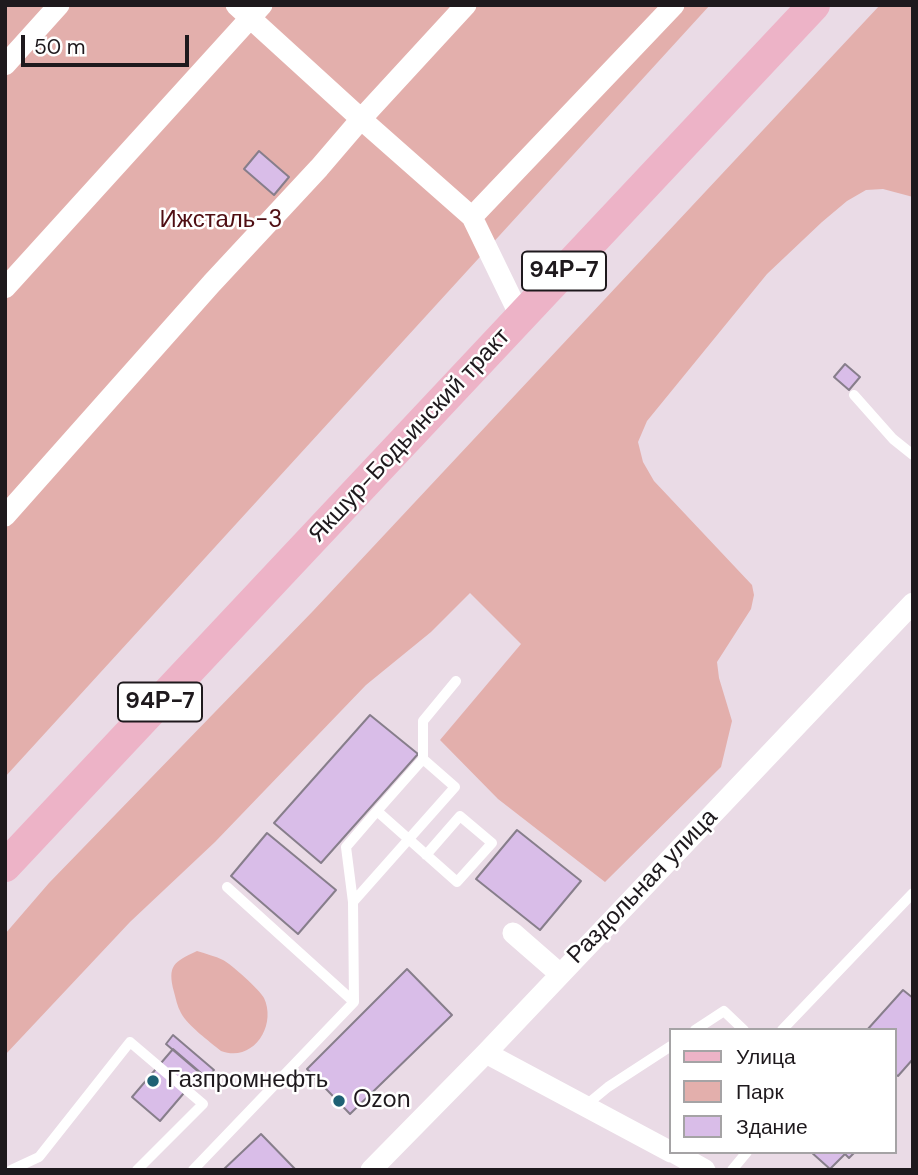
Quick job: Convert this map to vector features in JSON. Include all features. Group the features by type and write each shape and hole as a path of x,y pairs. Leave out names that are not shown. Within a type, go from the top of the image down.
{"main road":[{"name":"Якшур-Бодьинский тракт","path":"5,866 814,5"}],"street":[{"path":"5,65 59,5"},
{"path":"5,516 212,283 466,5"},
{"path":"472,217 674,5"},
{"path":"5,288 249,10 361,119 472,217 521,318"},
{"name":"Раздольная улица","path":"371,1170 486,1053 913,603"},
{"path":"513,933 560,974"},
{"path":"486,1053 670,1151"},
{"path":"676,1154 705,1170"}],"lane":[{"path":"854,396 893,439 913,455"},
{"path":"193,1170 354,1002 353,902 346,847 422,759 424,721 456,681"},
{"path":"353,902 455,787 422,759"},
{"path":"377,811 426,855 457,882 492,843 460,816 426,855"},
{"path":"228,887 354,1002"},
{"path":"784,1028 913,893"},
{"path":"698,1028 724,1011 742,1028"},
{"path":"11,1170 39,1157 130,1042 203,1104 137,1170"},
{"path":"585,1106 608,1087 670,1047"},
{"path":"732,1170 745,1154"}],"green space":[{"name":"Ижсталь-3","path":"5,5 710,5 5,777"},
{"path":"880,5 913,5 913,197 883,189 866,190 847,201 822,222 767,274 647,421 638,442 643,462 654,481 752,585 754,595 751,609 717,662 732,721 721,767 605,882 498,799 440,740 521,644 470,593 431,632 366,685 215,842 130,922 5,1055 5,934 49,883 313,611"},
{"path":"197,951 227,962 264,998 267,1009 265,1030 252,1047 243,1052 221,1051 184,1018 180,1010 172,983 172,970 183,958"}],"building":[{"path":"259,151 289,177 274,195 244,169"},
{"path":"845,364 860,377 849,390 834,377"},
{"path":"370,715 418,754 321,863 274,823"},
{"path":"517,830 581,881 540,930 476,879"},
{"path":"267,833 336,890 298,934 231,876"},
{"path":"407,969 452,1015 350,1114 307,1069"},
{"path":"903,990 913,998 913,1059 898,1076 897,1028 869,1028"},
{"path":"173,1035 214,1070 207,1079 166,1044"},
{"path":"173,1049 201,1073 160,1121 132,1097"},
{"path":"261,1134 296,1170 223,1170"},
{"path":"813,1154 845,1154 830,1169"}],"place":[{"name":"Газпромнефть","path":"153,1081"},
{"name":"Ozon","path":"339,1101"}]}
